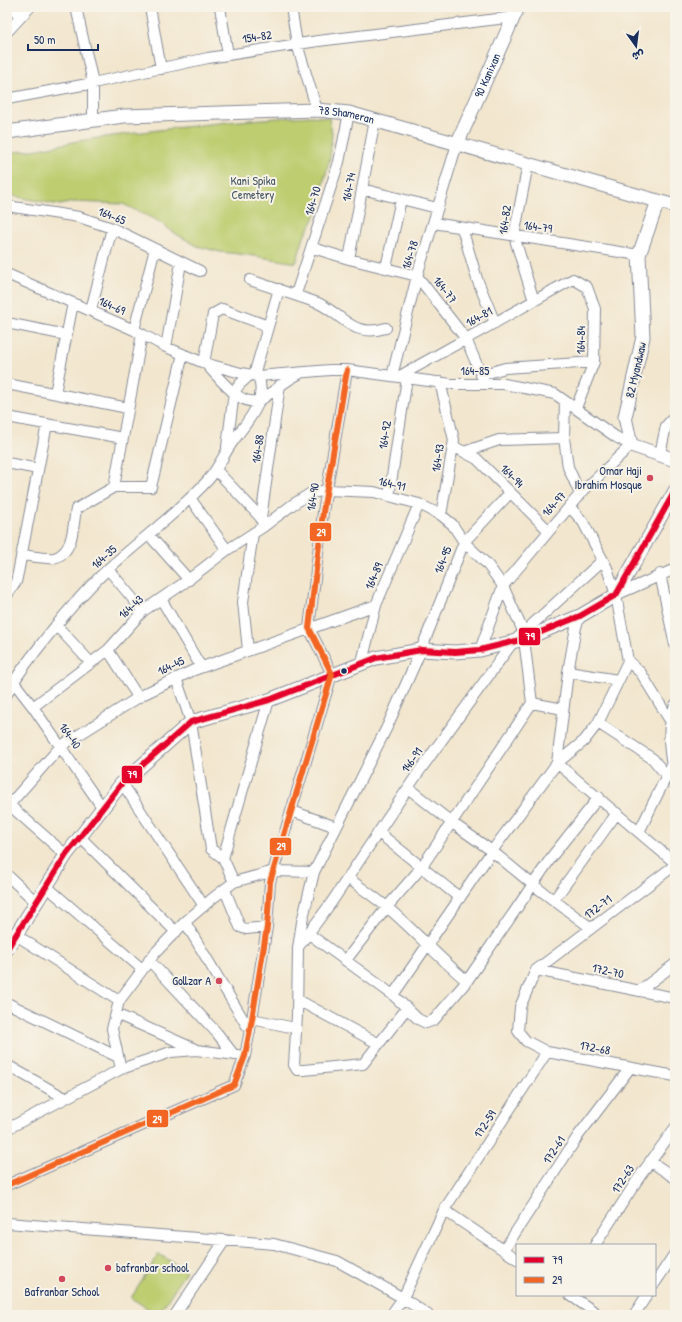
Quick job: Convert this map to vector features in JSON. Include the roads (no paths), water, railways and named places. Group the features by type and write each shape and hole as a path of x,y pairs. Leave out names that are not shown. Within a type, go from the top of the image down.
{"street":[{"path":"12,7 20,17"},
{"path":"7,32 30,7"},
{"path":"76,7 93,83 93,121"},
{"path":"150,7 161,69"},
{"path":"220,7 228,55"},
{"path":"291,7 297,44 317,110"},
{"name":"154-82","path":"7,99 228,55 516,12"},
{"name":"90 Kanixan","path":"457,144 516,12"},
{"name":"78 Shameran","path":"7,132 124,116 317,110 349,113 675,206"},
{"name":"164-70","path":"296,294 313,248 338,162 349,113"},
{"name":"164-74","path":"349,259 375,120"},
{"name":"164-78","path":"399,377 417,276 457,144"},
{"name":"164-82","path":"528,164 514,236 534,301"},
{"path":"362,189 438,208"},
{"path":"386,268 401,199"},
{"name":"82 Myandwaw","path":"630,446 625,417 643,337 639,255 658,201"},
{"name":"164-65","path":"7,206 79,217 112,228 154,250 200,271"},
{"name":"164-79","path":"433,223 639,255"},
{"path":"91,310 112,228"},
{"path":"462,228 477,279 495,323"},
{"path":"313,248 349,259 417,276"},
{"path":"114,487 128,408 138,332 154,250"},
{"path":"166,347 181,263"},
{"name":"164-69","path":"7,274 91,310 166,347 204,363 254,375"},
{"name":"164-77","path":"417,276 466,339 483,379"},
{"name":"164-81","path":"399,377 573,279"},
{"name":"164-84","path":"573,279 587,287 595,309 594,362 576,408"},
{"path":"250,280 296,294 329,308 355,329 371,331 386,328"},
{"path":"234,392 240,384 254,375 279,289"},
{"path":"55,393 73,303"},
{"path":"204,363 214,314 218,310 222,309 268,326"},
{"path":"7,323 66,335"},
{"path":"22,555 53,558 63,553 71,539 76,509 114,487 151,487 183,354"},
{"path":"483,379 505,368 594,362"},
{"name":"164-69","path":"204,363 234,392 247,401 261,400"},
{"name":"164-85","path":"254,375 347,370 440,382 483,379 555,394 616,438 630,446"},
{"name":"164-90","path":"309,628 327,490 347,370"},
{"name":"164-85","path":"261,400 280,385 304,372"},
{"path":"254,375 261,385 261,400"},
{"name":"164-92","path":"389,496 399,377"},
{"name":"164-93","path":"440,382 454,440 441,515"},
{"path":"7,384 128,408"},
{"name":"164-88","path":"262,522 280,385"},
{"name":"164-35","path":"227,449 234,392"},
{"name":"164-35","path":"7,694 13,681 56,625 108,569 190,498 216,470 227,449 261,400"},
{"path":"565,401 564,438 568,467 580,494"},
{"path":"660,454 666,426 675,416"},
{"path":"7,417 123,438"},
{"path":"7,595 16,582 47,424"},
{"name":"164-93","path":"464,452 499,440 564,438"},
{"name":"164-94","path":"453,446 476,459 548,530"},
{"path":"630,446 660,454 675,460"},
{"name":"164-97","path":"480,650 503,586 548,530 580,494 630,446"},
{"path":"7,463 38,469"},
{"path":"216,470 262,522"},
{"name":"164-91","path":"253,533 262,522 311,493 327,490 374,492 419,504 441,515 452,524 464,542 487,564 503,586"},
{"path":"616,595 675,491"},
{"name":"164-95","path":"379,1044 363,1064 297,1070 294,1065 295,1028 298,1000 298,948 302,922 314,872 387,727 421,650 464,542 510,493"},
{"path":"190,498 227,550"},
{"name":"164-89","path":"362,662 376,605 419,504"},
{"path":"570,507 583,522 603,560 616,595 628,661 641,673 669,719"},
{"path":"248,650 243,602 253,533"},
{"name":"164-43","path":"33,707 108,650 143,611 253,533"},
{"path":"149,535 188,580"},
{"name":"146-91","path":"298,948 482,683 520,638 603,560"},
{"path":"108,569 143,611"},
{"path":"7,950 46,886 102,807 122,783 191,722 269,700 362,662 401,652 421,650 455,652 480,650 520,638 580,616 616,595 660,574 675,569"},
{"path":"660,574 675,645"},
{"path":"346,960 387,907 421,868 532,703 520,638 503,586"},
{"path":"161,599 201,667"},
{"name":"164-45","path":"8,804 61,746 138,697 201,667 376,605"},
{"path":"557,763 568,672 576,627 580,616"},
{"path":"56,625 91,663"},
{"path":"7,1185 234,1085 245,1056 250,1031 267,927 270,882 332,674 309,628"},
{"path":"108,650 138,697"},
{"path":"393,995 429,945 492,851 557,763 584,741 598,723 628,661"},
{"path":"568,672 618,680"},
{"path":"176,678 191,722 210,849 223,858 234,882"},
{"name":"164-40","path":"13,681 61,746 102,807"},
{"path":"223,858 269,700"},
{"path":"532,703 563,709"},
{"path":"675,705 669,719 669,771 675,784"},
{"path":"598,723 654,759 669,771"},
{"path":"557,763 599,797 675,864"},
{"path":"639,832 669,771"},
{"path":"122,783 204,906"},
{"path":"408,788 591,928"},
{"path":"309,934 393,995 422,1021 426,1022 434,1020 467,981 532,884 599,797"},
{"path":"8,804 66,856"},
{"path":"292,811 336,827"},
{"path":"554,900 617,813"},
{"path":"379,833 460,898"},
{"path":"80,836 176,932"},
{"name":"172-71","path":"536,970 675,864"},
{"path":"121,1069 112,1029 119,1000 149,960 176,932 204,906 234,882 274,871 314,872"},
{"path":"7,875 36,902"},
{"path":"348,878 387,907 429,945 443,961 467,981"},
{"path":"46,886 142,970"},
{"path":"225,890 240,927 267,927"},
{"path":"186,922 250,1031"},
{"path":"16,935 119,1000"},
{"path":"149,960 217,1033 234,1055"},
{"path":"639,991 675,964"},
{"name":"172-70","path":"536,970 675,998"},
{"name":"172-68","path":"536,970 520,1007 518,1031 526,1041 547,1052 675,1076"},
{"path":"298,1000 379,1044 407,1008"},
{"path":"7,1003 118,1057"},
{"path":"116,1014 196,1050"},
{"path":"252,1019 295,1028"},
{"path":"8,1127 121,1069 171,1052 196,1050 245,1056"},
{"name":"172-59","path":"391,1315 403,1298 444,1210 547,1052"},
{"path":"7,1065 65,1098"},
{"name":"172-61","path":"504,1250 578,1136 630,1068"},
{"name":"172-63","path":"596,1244 650,1161 675,1128"},
{"path":"650,1161 675,1178"},
{"path":"444,1210 516,1258"},
{"path":"7,1223 274,1244 337,1261 403,1298 428,1315"},
{"path":"175,1315 225,1240"},
{"path":"656,1282 675,1253"},
{"path":"571,1296 599,1315"},
{"path":"634,1315 646,1296"}],"place":[{"name":"Omar Haji Ibrahim Mosque","path":"650,478"},
{"name":"Gollzar A","path":"219,981"},
{"name":"bafranbar school","path":"108,1268"},
{"name":"Bafranbar School","path":"62,1279"}],"park label":[{"name":"Kani Spika Cemetery","path":"253,188"}]}
